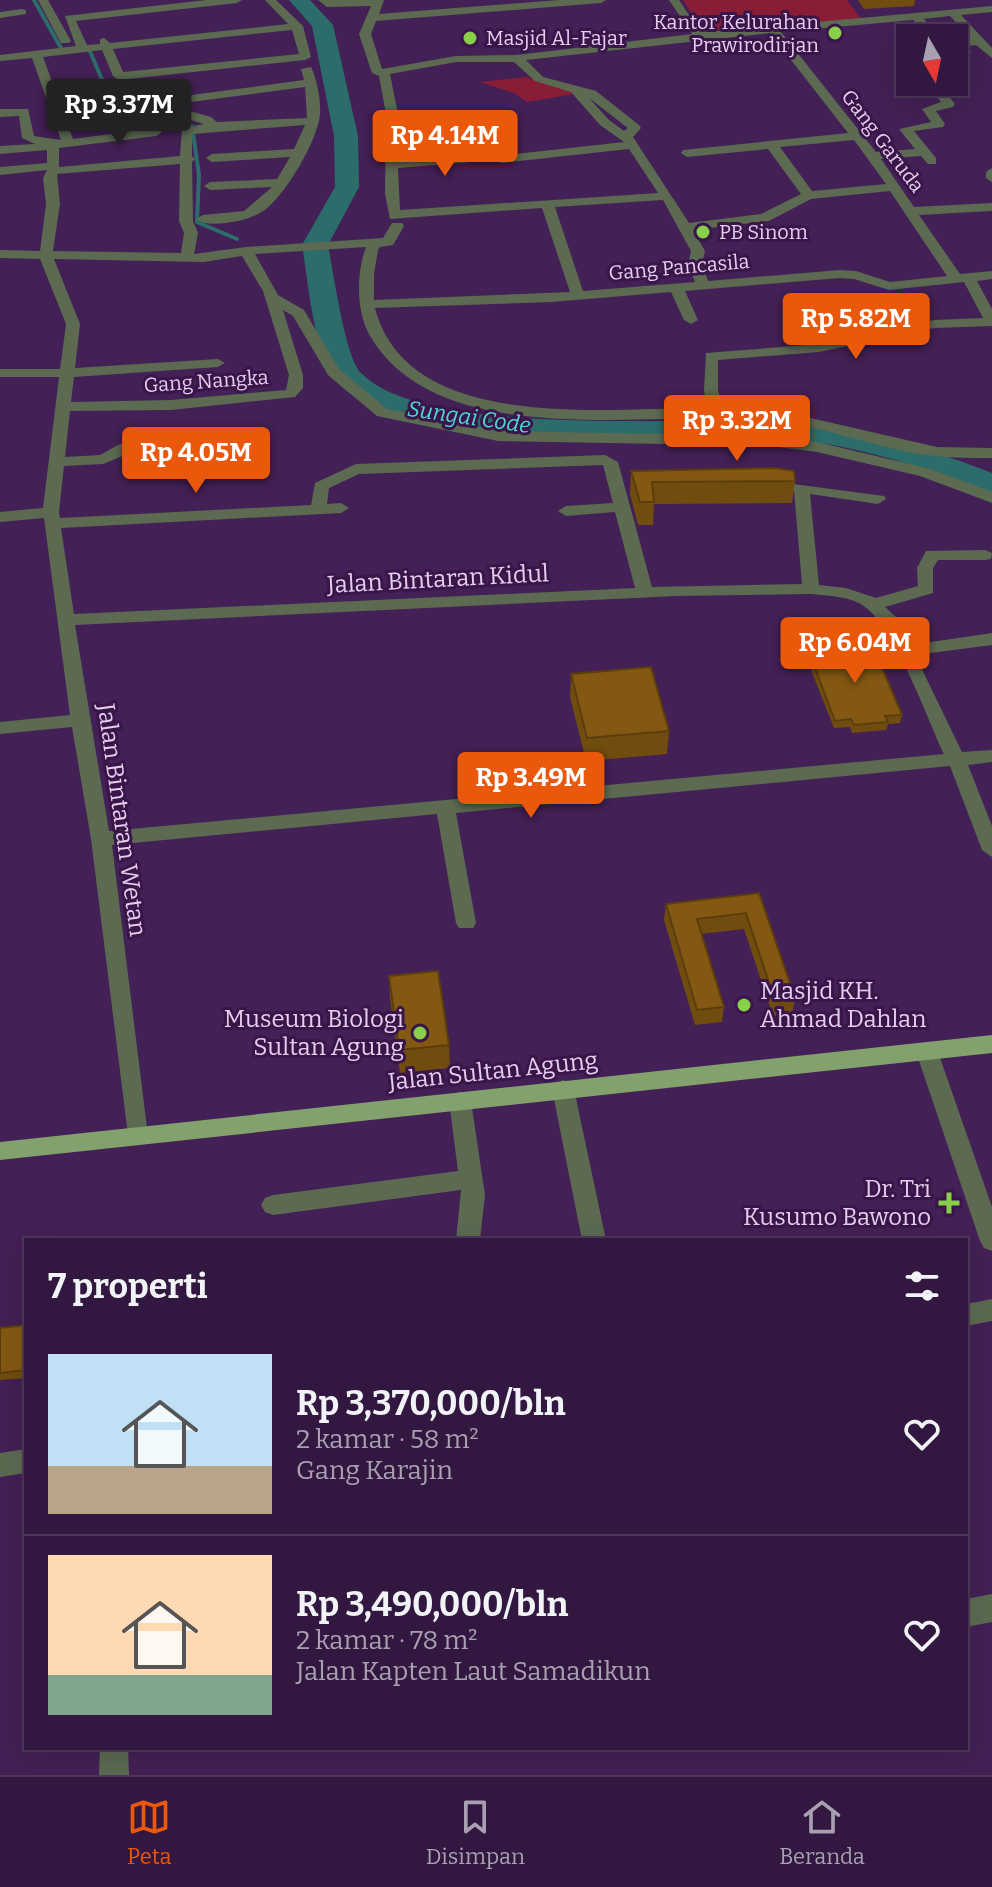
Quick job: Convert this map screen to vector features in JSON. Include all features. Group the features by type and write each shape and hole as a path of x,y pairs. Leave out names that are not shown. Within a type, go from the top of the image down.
{"main road":[{"name":"Jalan Sultan Agung","path":"0,1151 992,1044"}],"street":[{"path":"43,0 75,47"},
{"path":"75,47 69,18 237,0"},
{"path":"0,254 204,258 240,238 282,183 313,121 310,83 295,24 270,0"},
{"path":"323,0 327,4 378,2 366,30 366,44 376,71 384,73 448,60 517,58 706,36 992,9"},
{"path":"372,18 601,0"},
{"path":"674,0 694,31 706,36"},
{"path":"0,15 22,12"},
{"path":"953,13 992,56"},
{"path":"917,17 923,24"},
{"path":"0,58 105,43 295,24"},
{"name":"Gang Garuda","path":"773,30 873,156 992,322"},
{"path":"968,42 979,41"},
{"path":"105,43 116,75 121,77 305,57"},
{"path":"36,53 69,144"},
{"path":"968,57 992,56"},
{"path":"517,58 539,79 574,88 602,119 629,141 673,199 698,251 695,264 703,285"},
{"path":"203,219 240,238 270,247 391,240 396,219 390,165 392,114 384,73"},
{"path":"214,126 173,104 310,83"},
{"path":"873,156 928,156 905,129 939,124 928,109 949,104 942,96"},
{"path":"0,113 24,112 29,139 53,146"},
{"path":"820,114 838,113"},
{"path":"187,256 191,233 186,221 189,159 186,131 214,126 313,121"},
{"path":"390,143 498,130"},
{"path":"0,150 156,132"},
{"path":"687,153 855,136"},
{"path":"390,165 494,151 508,159 629,141"},
{"path":"772,145 808,195"},
{"path":"46,256 53,204 49,178 53,169 53,146"},
{"path":"212,158 298,153"},
{"path":"0,171 189,159"},
{"path":"210,186 282,183"},
{"path":"685,227 764,218 808,195 896,187"},
{"path":"396,219 547,204 673,199"},
{"path":"547,204 578,296"},
{"path":"911,211 992,207"},
{"name":"Gang Nangka","path":"64,407 171,405 290,394 296,388 296,375 273,298 240,238"},
{"path":"371,243 367,304 377,337 394,358 426,379 479,402 531,412 717,412 820,423 941,453 992,453"},
{"name":"Jalan Bintaran Wetan","path":"46,256 73,324 52,518 80,720 101,839 137,1136"},
{"name":"Gang Pancasila","path":"367,304 578,296 845,274 889,286 992,275"},
{"path":"676,287 691,320"},
{"path":"273,298 299,313 333,372 382,413 498,436 771,441 817,447 925,472 992,498"},
{"path":"717,412 711,391 711,356 819,348 934,324 992,322"},
{"path":"0,373 67,373 218,363"},
{"path":"57,462 103,459 135,443 158,440 254,434 260,436 260,445"},
{"path":"319,509 321,486 344,472 378,467 610,462 645,593"},
{"path":"758,483 795,484 802,490 878,499"},
{"path":"616,486 638,485"},
{"path":"802,490 811,589"},
{"path":"566,511 621,507"},
{"path":"0,517 341,508"},
{"path":"985,555 932,555 925,568 927,589 875,604 887,616 956,759 992,850"},
{"name":"Jalan Bintaran Kidul","path":"68,620 645,593 811,589 846,593 875,604"},
{"path":"904,651 992,639"},
{"path":"0,728 80,720"},
{"path":"101,839 992,756"},
{"path":"445,806 466,923"},
{"path":"927,1052 992,1241"},
{"path":"563,1089 594,1238"},
{"path":"460,1101 472,1179 468,1238"},
{"path":"273,1205 472,1179"},
{"path":"968,1315 992,1310"},
{"path":"0,1465 24,1461"},
{"path":"968,1613 992,1608"},
{"path":"114,1750 114,1775"}],"shaded area":[{"path":"683,0 847,0 861,19 703,31"},
{"path":"526,77 579,93 527,102 514,93 480,82"}],"building":[{"path":"88,101 119,106 106,118 72,115"},
{"path":"775,468 794,471 795,481 652,482 654,502 640,502 631,471"},
{"path":"873,646 902,715 885,716 888,722 854,725 851,719 835,721 809,652"},
{"path":"651,667 669,731 587,738 571,674"},
{"path":"759,893 795,998 775,1001 746,913 697,919 724,1007 697,1010 666,904"},
{"name":"Museum Biologi Sultan Agung","path":"438,971 449,1045 399,1050 389,976"},
{"path":"24,1325 24,1370 0,1373 0,1328"}],"waterway":[{"path":"34,0 61,48"},
{"name":"Sungai Code","path":"299,0 322,25 346,136 347,187 315,245 333,336 350,379 384,401 431,415 489,424 552,428 804,432 886,448 992,484"},
{"path":"89,49 112,103 192,126 199,175 197,222 237,239"}],"place":[{"name":"Kantor Kelurahan Prawirodirjan","path":"835,33"},
{"name":"Masjid Al-Fajar","path":"470,38"},
{"name":"PB Sinom","path":"703,232"},
{"name":"Masjid KH. Ahmad Dahlan","path":"744,1005"},
{"name":"Museum Biologi Sultan Agung","path":"420,1033"},
{"name":"Dr. Tri Kusumo Bawono","path":"949,1203"}]}
